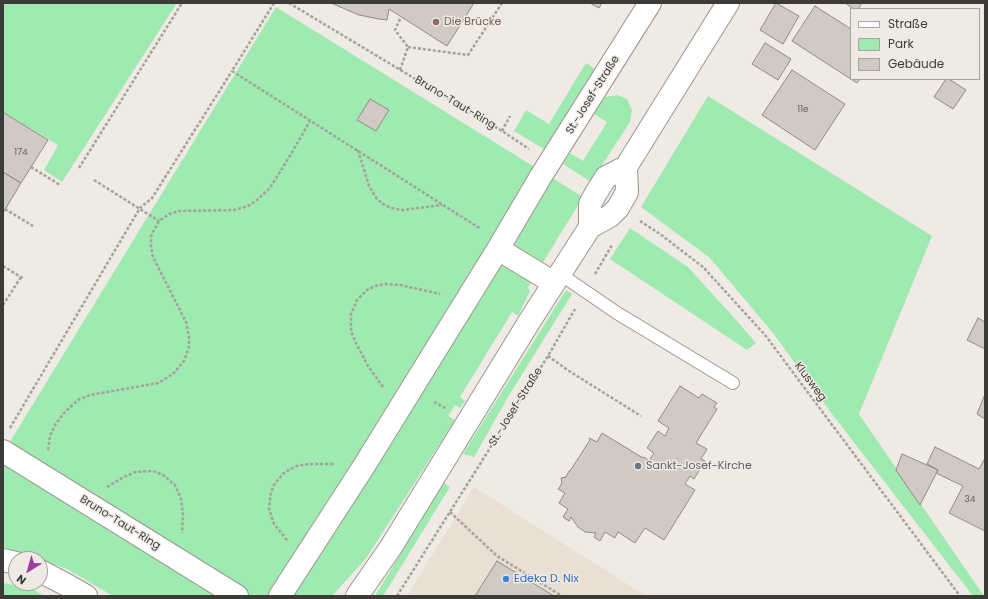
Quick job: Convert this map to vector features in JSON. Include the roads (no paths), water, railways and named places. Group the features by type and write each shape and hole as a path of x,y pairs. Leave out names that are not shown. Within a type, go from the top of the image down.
{"street":[{"name":"St.-Josef-Straße","path":"280,596 306,558 364,466 550,162 650,3"},
{"path":"590,227 590,204 596,193 606,177 626,167 728,3"},
{"path":"357,596 391,547 590,227 610,216 618,208 627,192 626,167"},
{"path":"498,249 557,279"},
{"name":"Bruno-Taut-Ring","path":"6,441 47,478 237,596"},
{"path":"48,575 86,596"}],"lane":[{"path":"557,279 586,291 617,313 733,383"}],"place":[{"name":"Die Brücke","path":"436,22"},
{"name":"Sankt-Josef-Kirche","path":"638,466"},
{"name":"Edeka D. Nix","path":"506,579"}]}
